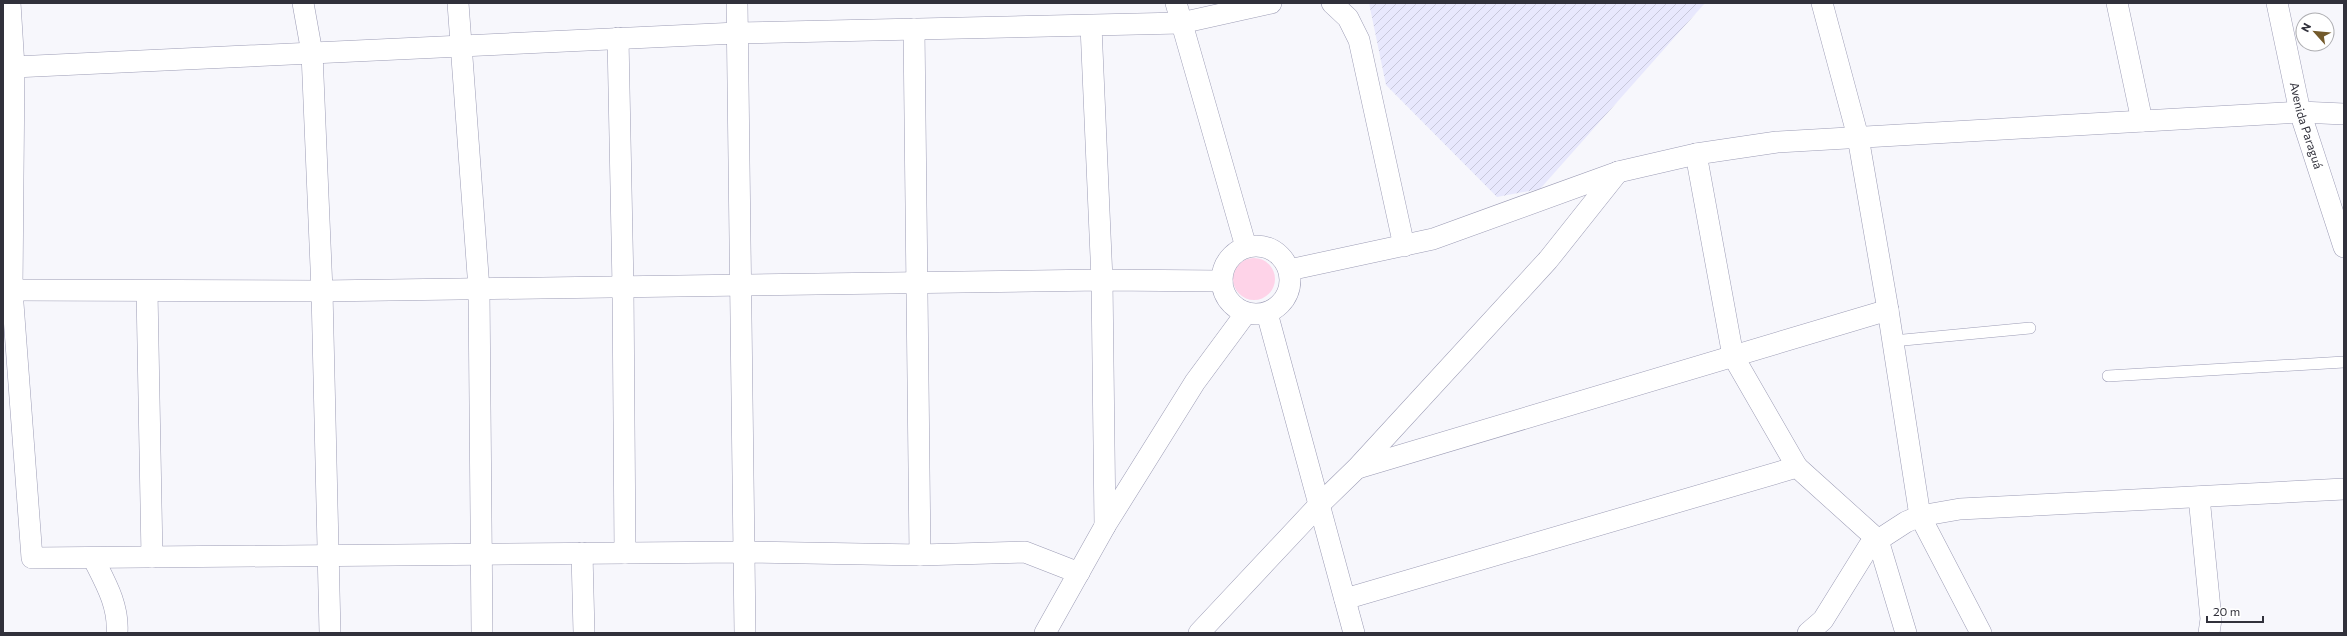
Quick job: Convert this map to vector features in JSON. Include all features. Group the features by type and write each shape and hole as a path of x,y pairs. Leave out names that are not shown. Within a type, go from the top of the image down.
{"street":[{"path":"10,3 14,66 8,290 32,558 744,552 920,555 1025,552 1079,573"},
{"path":"304,3 312,53 322,291 330,633"},
{"path":"458,3 459,46 479,289 480,554 482,633"},
{"path":"737,3 745,633"},
{"path":"1176,3 1246,247"},
{"path":"14,66 738,33 1181,23 1271,3"},
{"path":"1332,3 1348,18 1359,40 1404,246"},
{"path":"1822,3 1858,137 1888,310 1920,516 1981,633"},
{"path":"2117,3 2142,121"},
{"name":"Avenida Paraguá","path":"2277,3 2300,112 2344,247"},
{"path":"1091,26 1102,280 1106,526"},
{"path":"914,29 920,555"},
{"path":"618,38 623,287 625,553"},
{"path":"1289,270 1433,239 1618,172 1696,154 1777,142 2300,112 2344,114"},
{"path":"1696,154 1732,356 1797,466 1878,540 1906,633"},
{"path":"1199,633 1319,504 1357,468 1548,260 1618,172"},
{"path":"1257,245 1268,247 1277,252 1285,260 1289,270 1289,291 1276,308 1267,313 1256,315 1246,313 1228,300 1223,291 1223,270 1228,260 1236,252 1246,247 1257,245"},
{"path":"8,290 322,291 1102,280 1222,280"},
{"path":"147,291 152,557"},
{"path":"1357,468 1888,310"},
{"path":"1046,633 1106,526 1195,382 1246,313"},
{"path":"1267,313 1354,633"},
{"path":"1345,599 1797,466"},
{"path":"1808,633 1823,620 1869,546 1920,516 1960,509 2342,488"},
{"path":"2199,497 2211,619 2209,633"},
{"path":"582,553 584,633"},
{"path":"93,558 110,592 118,622 117,633"}],"lane":[{"path":"1893,341 2030,328"},
{"path":"2108,376 2344,362"}],"shaded area":[{"path":"1369,3 1705,3 1540,189 1497,197 1386,85"},
{"path":"1250,258 1258,258 1269,264 1275,275 1275,283 1269,294 1258,300 1250,300 1239,294 1233,283 1233,275 1239,264"}]}
